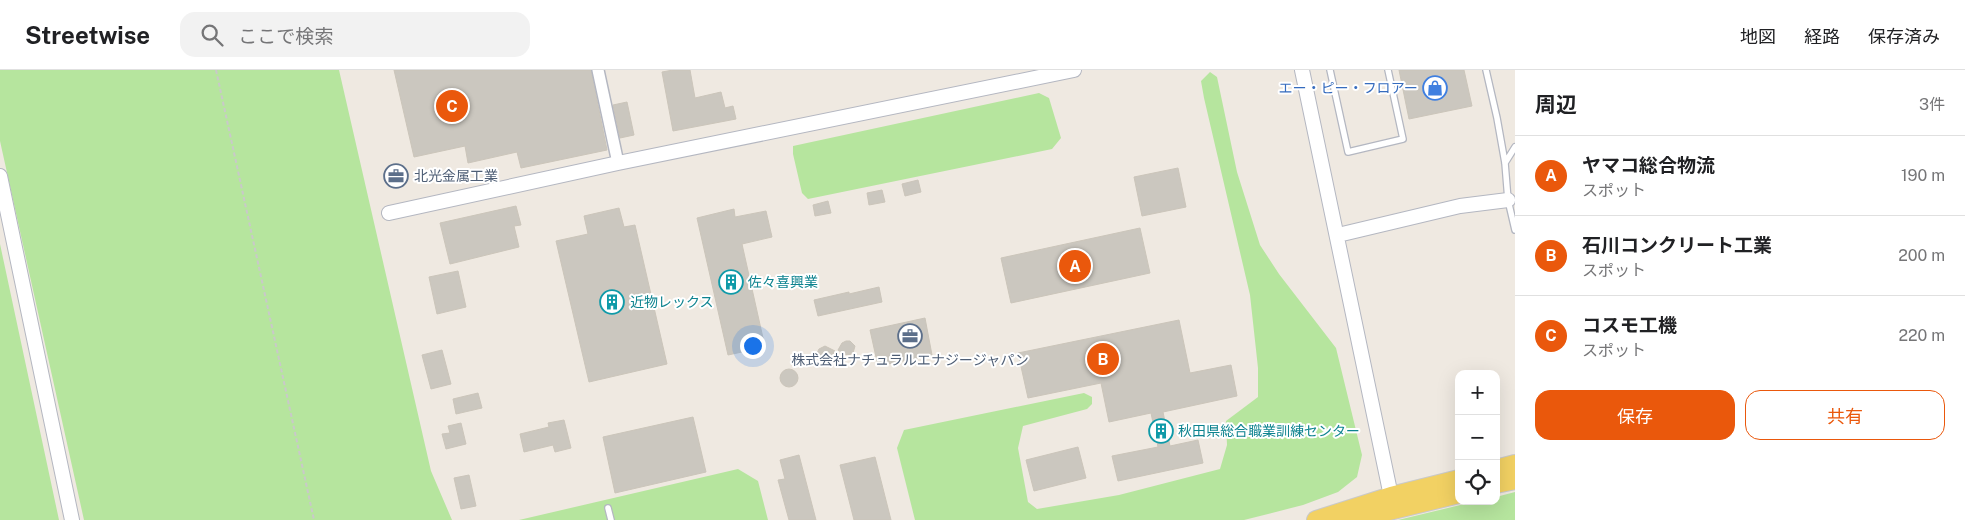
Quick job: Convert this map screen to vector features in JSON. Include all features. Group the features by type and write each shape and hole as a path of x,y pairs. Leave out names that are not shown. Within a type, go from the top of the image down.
{"main road":[{"path":"1500,468 1515,464"},
{"path":"1500,483 1515,480"},
{"path":"1316,520 1395,512 1455,481"},
{"path":"1352,520 1395,512 1455,495"}],"street":[{"path":"598,70 618,163"},
{"path":"390,213 618,163 1074,70"},
{"path":"1302,70 1395,512"},
{"path":"0,176 72,520"},
{"path":"1338,235 1460,206 1508,200"}],"lane":[{"path":"1330,70 1348,152 1403,139 1388,70"},
{"path":"1486,70 1505,163 1508,200 1515,230"},
{"path":"1505,163 1515,147"},
{"path":"608,508 612,520"}],"path":[{"path":"216,70 314,520"}],"green space":[{"path":"0,70 339,70 431,471 452,520 84,520 0,141"},
{"path":"1210,72 1217,77 1237,172 1260,245 1279,274 1336,348 1362,455 1357,477 1338,492 1303,505 1244,520 915,520 897,448 904,430 1084,393 1092,397 1092,404 1087,409 1023,426 1018,448 1028,502 1037,509 1119,495 1220,469 1227,445 1226,421 1258,397 1258,368 1250,295 1201,81"},
{"path":"1039,93 1049,98 1061,138 1052,149 808,199 802,193 793,154 793,146"},
{"path":"0,244 59,520 0,520"},
{"path":"738,469 758,481 768,520 519,520"},
{"path":"1515,492 1515,520 1398,520 1460,505 1500,505 1500,496"}],"building":[{"path":"394,70 591,70 607,150 521,168 517,152 468,163 465,146 414,157"},
{"path":"690,70 695,98 721,92 725,108 733,106 736,119 673,131 662,72"},
{"name":"エー・ピー・フロアー","path":"1399,70 1464,70 1472,106 1409,119"},
{"path":"627,102 634,135 620,138 613,105"},
{"path":"1178,168 1186,207 1142,216 1134,177"},
{"path":"918,180 921,192 905,196 902,184"},
{"path":"882,190 885,202 869,205 867,193"},
{"path":"828,201 831,213 815,216 813,205"},
{"path":"516,206 521,225 514,226 519,247 450,264 440,223"},
{"name":"近物レックス","path":"619,208 624,227 635,225 667,364 589,382 556,241 588,234 584,216"},
{"name":"佐々喜興業","path":"734,209 735,217 766,211 772,237 742,244 765,347 728,355 697,218"},
{"path":"1140,228 1150,273 1011,303 1001,258"},
{"path":"458,271 466,307 437,314 429,277"},
{"path":"879,287 882,302 818,316 814,300"},
{"path":"925,318 932,355 878,366 870,330"},
{"path":"1179,320 1190,373 1231,365 1237,396 1163,412 1170,446 1198,440 1203,463 1118,481 1112,456 1158,447 1151,413 1109,422 1101,383 1028,398 1018,353"},
{"path":"850,341 855,346 853,353 849,355 838,350 842,343"},
{"path":"825,346 835,351 830,358 823,360 819,358 817,353 819,349"},
{"path":"442,350 451,384 431,389 422,355"},
{"path":"785,369 793,369 798,374 796,385 785,387 780,382 780,374"},
{"path":"478,393 482,408 456,414 453,399"},
{"path":"693,417 706,472 615,493 603,437"},
{"path":"564,420 571,448 555,452 553,445 524,452 520,434 549,427 548,423"},
{"path":"461,423 466,444 446,449 442,434 450,433 448,426"},
{"path":"1078,447 1086,478 1034,491 1026,460"},
{"path":"799,455 816,520 789,520 778,480 785,479 780,460"},
{"path":"875,457 891,520 854,520 840,465"},
{"path":"469,475 476,506 461,509 454,478"}],"place":[{"name":"エー・ピー・フロアー","path":"1435,88"},
{"name":"コスモ工機","path":"452,106"},
{"name":"北光金属工業","path":"396,176"},
{"name":"ヤマコ総合物流","path":"1075,266"},
{"name":"佐々喜興業","path":"731,282"},
{"name":"近物レックス","path":"612,302"},
{"name":"株式会社ナチュラルエナジージャパン","path":"910,336"},
{"name":"石川コンクリート工業","path":"1103,359"},
{"name":"秋田県総合職業訓練センター","path":"1161,431"}]}
